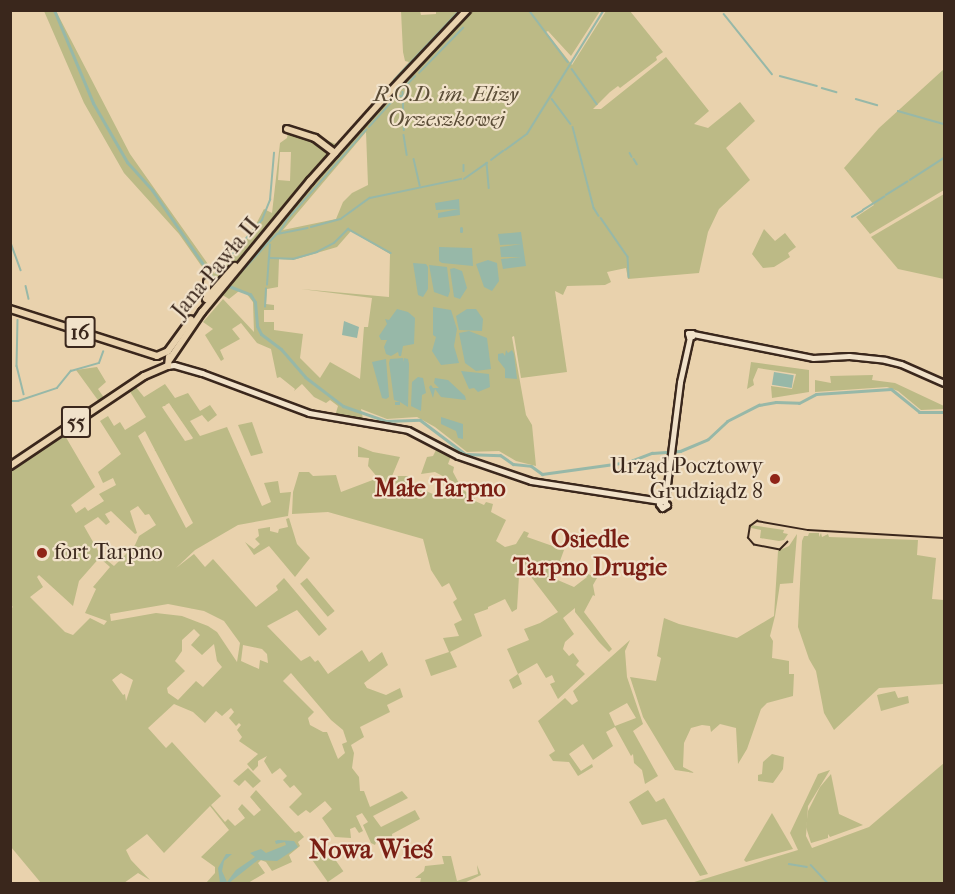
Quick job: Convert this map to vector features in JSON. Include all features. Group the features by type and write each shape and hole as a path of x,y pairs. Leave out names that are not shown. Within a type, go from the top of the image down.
{"main road":[{"name":"Jana Pawła II","path":"163,361 206,300 335,153 467,10"},
{"path":"287,131 318,140 335,153"},
{"path":"318,140 329,152 329,160"},
{"path":"206,300 207,282"},
{"name":"Jana Pawła II","path":"163,361 222,284"},
{"name":"16","path":"10,309 163,361"},
{"path":"163,361 309,413 408,430 458,456 531,481 661,502 665,493 680,382 691,336 808,357 849,356 885,360 899,363 945,383"},
{"name":"55","path":"10,466 163,361"}],"green space":[{"name":"R.O.D. im. Elizy Orzeszkowej","path":"436,10 600,11 571,56 548,31 546,32 572,65 606,11 630,11 663,52 656,57 657,60 620,88 618,86 610,92 593,109 601,109 666,57 709,111 694,124 708,128 740,102 755,121 726,148 750,180 719,209 708,232 699,273 628,279 626,268 607,272 611,282 605,285 567,286 563,295 555,291 567,372 521,378 514,336 512,337 526,415 532,425 536,466 516,461 499,451 467,452 435,427 417,417 387,419 361,409 363,419 335,416 338,406 330,400 326,403 314,397 302,384 294,391 295,389 280,377 277,378 271,349 257,343 241,323 232,329 240,339 220,350 224,359 221,361 205,335 213,329 203,322 223,299 254,332 253,302 246,293 239,291 229,299 221,294 179,234 124,173 84,103 44,11 56,11 130,154 215,274 254,228 264,209 272,213 280,143 287,138 289,126 336,144 409,62 405,61 403,52 401,11 420,11 421,15 436,14","holes":["366,132 368,185 352,193 343,202 336,219 283,230","280,152 291,152 290,181 278,180","351,231 390,254 389,297 301,289 372,298 368,327 364,327 360,379 330,362 320,378 300,358 303,334 274,330 274,322 264,322 264,310 274,310 274,305 266,304 267,289 278,287 279,259 293,260 337,247"]},
{"path":"944,69 944,190 870,234 856,217 874,205 844,168 879,128"},
{"path":"944,194 944,279 898,269 871,237"},
{"path":"764,229 775,241 785,233 796,247 788,253 790,257 774,267 763,268 752,254"},
{"path":"751,362 809,370 809,392 772,398 771,386 792,389 796,374 758,368 753,380 754,385 747,389"},
{"path":"97,367 106,382 98,389 105,399 100,403 76,370"},
{"path":"873,375 872,380 895,383 944,406 944,409 921,410 898,391 887,387 815,392 815,380 831,383 830,376"},
{"path":"165,384 175,398 188,393 200,411 210,405 217,415 208,422 202,415 190,421 200,436 227,427 262,506 271,502 264,483 278,481 280,493 291,492 288,516 238,525 195,550 176,568 194,554 205,567 213,559 256,607 278,590 276,586 284,578 327,629 319,636 297,610 267,626 301,661 310,656 315,662 318,660 328,674 362,650 369,662 382,652 388,665 364,683 367,688 386,695 400,688 403,697 387,705 390,712 360,727 364,737 351,745 354,753 352,768 359,777 360,791 364,791 370,807 402,791 408,798 373,816 381,827 415,810 420,819 392,834 393,844 378,837 375,845 371,843 363,825 368,822 362,813 356,816 363,831 359,833 355,827 350,829 351,838 335,837 322,818 332,809 325,801 310,813 306,810 298,816 289,807 302,794 294,785 290,788 283,780 287,776 280,768 272,774 264,761 267,756 258,761 258,766 253,771 247,764 258,754 239,741 242,737 237,730 241,725 239,723 236,726 229,718 234,712 231,708 222,716 216,711 205,723 193,712 174,704 148,728 166,748 172,742 221,796 211,805 225,822 228,819 235,826 245,818 238,809 242,804 254,816 261,810 250,797 256,790 295,833 299,831 304,837 298,842 300,846 289,855 292,862 272,871 266,862 261,860 258,863 265,873 248,883 206,883 215,873 215,867 201,857 229,830 210,806 164,853 147,834 126,850 131,860 150,880 138,873 124,883 41,883 11,847 10,609 13,607 10,604 10,470 64,434 95,487 71,505 76,513 85,507 88,511 104,501 99,494 116,485 113,478 103,483 98,472 121,454 100,421 108,416 114,426 120,422 125,430 146,417 129,390 135,386 144,397","holes":["169,403 193,438 185,441 162,407","145,431 193,523 186,528 138,436","138,506 145,515 149,514 156,525 139,536 135,545 114,566 103,557 101,559 110,567 93,587 96,589 85,613 107,621 104,625 90,618 73,635 65,632 30,597 43,587 37,577 39,575 73,606 79,581 101,556 84,526 98,517 106,525 110,522 105,514 111,511 135,534 137,533 130,511","168,604 204,611 224,621 240,643 237,662 217,632 182,616 156,613 111,621 110,614","194,629 200,635 191,645 202,655 214,644 217,661 222,667 203,687 196,681 178,700 168,693 167,688 185,671 175,661 182,651 182,640","243,645 262,649 267,654 268,663 260,660 259,669 241,661","121,673 133,680 126,701 125,694 123,695 112,680","291,673 331,720 343,730 347,742 342,744 345,753 338,759 327,732 310,725 308,718 314,712 283,681"]},
{"path":"252,422 263,453 251,456 238,425"},
{"path":"358,446 373,452 400,457 392,476 412,476 412,485 442,498 446,488 450,490 454,482 435,472 421,474 427,457 433,456 437,448 451,456 448,464 454,467 453,472 462,489 475,498 475,501 484,505 486,502 493,504 491,512 506,520 496,541 505,547 516,544 524,531 529,533 527,537 564,550 560,561 597,578 593,585 595,596 593,595 584,612 612,649 609,652 599,642 575,612 575,608 563,618 574,634 565,642 563,649 569,656 573,653 579,661 576,665 585,674 558,699 550,684 555,682 552,675 546,678 537,663 518,674 507,649 529,640 524,629 558,612 528,573 519,576 517,609 512,612 505,599 474,614 482,636 450,652 457,667 431,676 425,660 449,652 443,638 459,636 454,624 462,620 453,602 457,599 449,583 442,587 431,570 423,539 328,512 292,514 293,492 299,472 309,472 313,476 336,475 341,492 378,478 368,466 369,458 358,457","holes":["561,564 587,577 574,587 553,578"]},
{"path":"289,518 297,544 310,558 295,577 269,546 254,555 245,542 254,549 260,544 255,539 259,536 258,529 270,527 270,531 278,533 279,529 288,527 286,519"},
{"path":"751,525 784,530 783,533 788,534 784,540 779,541 760,538 761,530 751,528"},
{"path":"809,533 819,533 819,537 821,533 822,537 828,534 829,537 918,540 917,555 936,558 932,599 944,600 944,684 879,688 834,730 824,713 816,671 809,659 798,627 802,541"},
{"path":"797,534 793,583 780,584 775,616 770,636 773,641 772,658 789,661 789,674 794,674 793,696 767,703 761,709 747,749 738,764 736,728 720,724 711,732 710,726 702,725 691,728 684,743 683,767 695,773 675,770 643,717 630,677 656,681 661,658 657,656 664,618 679,624 737,638 774,616 778,551 789,546"},
{"path":"307,578 335,611 328,617 300,584"},
{"path":"630,640 625,651 627,677 643,724 633,731 658,776 645,784 642,770 634,763 633,754 631,756 615,727 606,732 613,746 593,760 583,744 569,754 581,771 592,764 593,767 578,776 569,762 553,761 549,755 555,751 538,721 565,698 572,705 578,701 573,691","holes":["627,703 636,718 615,726 609,713"]},
{"path":"518,674 522,684 513,689 509,680"},
{"path":"895,691 898,698 908,696 909,703 881,711 877,695"},
{"path":"772,754 784,757 783,769 773,783 758,781 758,775 762,774 763,762"},
{"path":"944,763 944,883 691,883 798,850 790,833 818,774 830,770 808,806 806,836 812,848 869,827"},
{"path":"248,768 261,781 253,788 245,780 239,786 233,781"},
{"path":"831,774 839,814 863,825 830,837 828,834 828,838 811,843 806,827 808,811 820,787"},
{"path":"648,790 656,802 664,798 708,874 700,876 666,819 642,825 629,802"},
{"path":"772,813 793,849 746,862 744,860"},
{"path":"325,845 343,871 328,882 309,856"},
{"path":"442,856 451,856 457,881 478,874 477,865 481,875 462,884 420,883 421,878 415,878 424,871 425,866 444,864"}],"shaded area":[{"path":"459,199 460,215 438,218 438,213 459,209 436,210 435,203"},
{"path":"521,232 526,266 503,269 501,259 522,257 501,257 500,247 522,244 500,245 498,234"},
{"path":"439,247 472,248 473,266 442,263 439,261"},
{"path":"488,260 497,263 499,281 492,291 484,287 476,264"},
{"path":"413,263 426,264 428,267 428,289 423,297 418,295"},
{"path":"429,265 447,267 450,291 448,297 434,292"},
{"path":"450,269 462,271 467,288 460,299 454,297"},
{"path":"433,307 451,310 457,329 454,346 459,363 441,365 432,351 436,337 433,335"},
{"path":"397,309 408,312 415,318 414,344 403,346 401,356 398,352 391,356 386,354 384,347 387,340 381,340 379,336 387,324 385,319 389,320"},
{"path":"467,309 476,309 483,319 482,331 459,330 456,316"},
{"path":"344,321 359,327 357,338 342,335"},
{"path":"469,331 487,338 491,369 476,371 465,363 459,333"},
{"path":"506,350 508,353 512,350 514,354 517,379 505,378 505,369 498,360 498,354 503,353 505,356"},
{"path":"403,358 403,362 404,358 408,359 409,364 408,407 394,400 389,363 390,359"},
{"path":"386,359 389,397 386,399 382,398 372,362"},
{"path":"461,371 489,374 490,387 478,392 474,388 469,389"},
{"path":"774,372 794,375 792,388 772,385"},
{"path":"418,377 423,378 426,393 422,395 421,411 411,406 412,382"},
{"path":"435,378 448,380 465,396 466,400 441,397 435,389 433,398 429,387 431,385 433,388 439,388 434,383"},
{"path":"441,417 463,424 463,439 458,438 456,431 441,424"},
{"path":"275,841 294,841 298,847 277,861 258,860 229,883 220,883 218,868 226,854 232,854 224,861 222,871 227,882 236,870 255,857 250,853 261,849 266,853 286,845 285,842 276,844"}],"waterway":[{"path":"54,10 93,103 127,162 152,190 211,276 220,283"},
{"path":"394,80 460,10"},
{"path":"529,10 568,62"},
{"path":"505,150 527,134 604,10"},
{"path":"724,14 772,74"},
{"path":"419,73 463,28"},
{"path":"572,69 597,104"},
{"path":"404,88 415,76"},
{"path":"780,76 817,86"},
{"path":"822,88 836,92"},
{"path":"403,92 404,130"},
{"path":"369,127 397,96 401,96"},
{"path":"552,99 571,124"},
{"path":"856,99 877,105"},
{"path":"898,111 944,124"},
{"path":"573,127 594,208 599,216"},
{"path":"279,233 287,220 366,130"},
{"path":"404,135 407,155"},
{"path":"491,160 503,151"},
{"path":"216,273 262,220 270,200 274,153"},
{"path":"630,153 632,157"},
{"path":"910,180 944,158"},
{"path":"414,159 420,185"},
{"path":"634,159 637,164"},
{"path":"464,179 487,163 489,188"},
{"path":"464,165 464,171"},
{"path":"342,218 370,198 461,179"},
{"path":"886,195 907,182"},
{"path":"863,210 884,197"},
{"path":"852,217 862,211"},
{"path":"601,218 628,257 629,277"},
{"path":"311,227 341,219"},
{"path":"270,241 277,234 307,228"},
{"path":"267,285 269,258 293,259 317,252 334,243 348,229 391,253"},
{"path":"10,240 21,270"},
{"path":"233,281 270,241"},
{"path":"269,258 270,245"},
{"path":"226,285 250,294 255,302 257,326 261,334 281,349 305,377 343,406 386,421 420,420 465,454 500,455 513,464 531,466 542,474 628,462 652,453 680,451 708,439 727,421 759,405 776,402 799,403 816,394 891,389 919,412 944,412"},
{"path":"26,286 29,299"},
{"path":"265,307 266,289"},
{"path":"18,320 17,366 24,394"},
{"path":"10,401 18,401 57,388 71,371 99,363 103,352"},
{"path":"789,864 807,867"},
{"path":"811,865 829,884"}],"tram line":[{"path":"788,542 780,550 754,545 748,538 750,526 757,521 808,530 944,538"}],"place":[{"name":"Urząd Pocztowy Grudziądz 8","path":"775,479"},
{"name":"fort Tarpno","path":"42,553"}],"district":[{"name":"Małe Tarpno","path":"440,489"},
{"name":"Osiedle Tarpno Drugie","path":"590,554"},
{"name":"Nowa Wieś","path":"371,850"}]}
